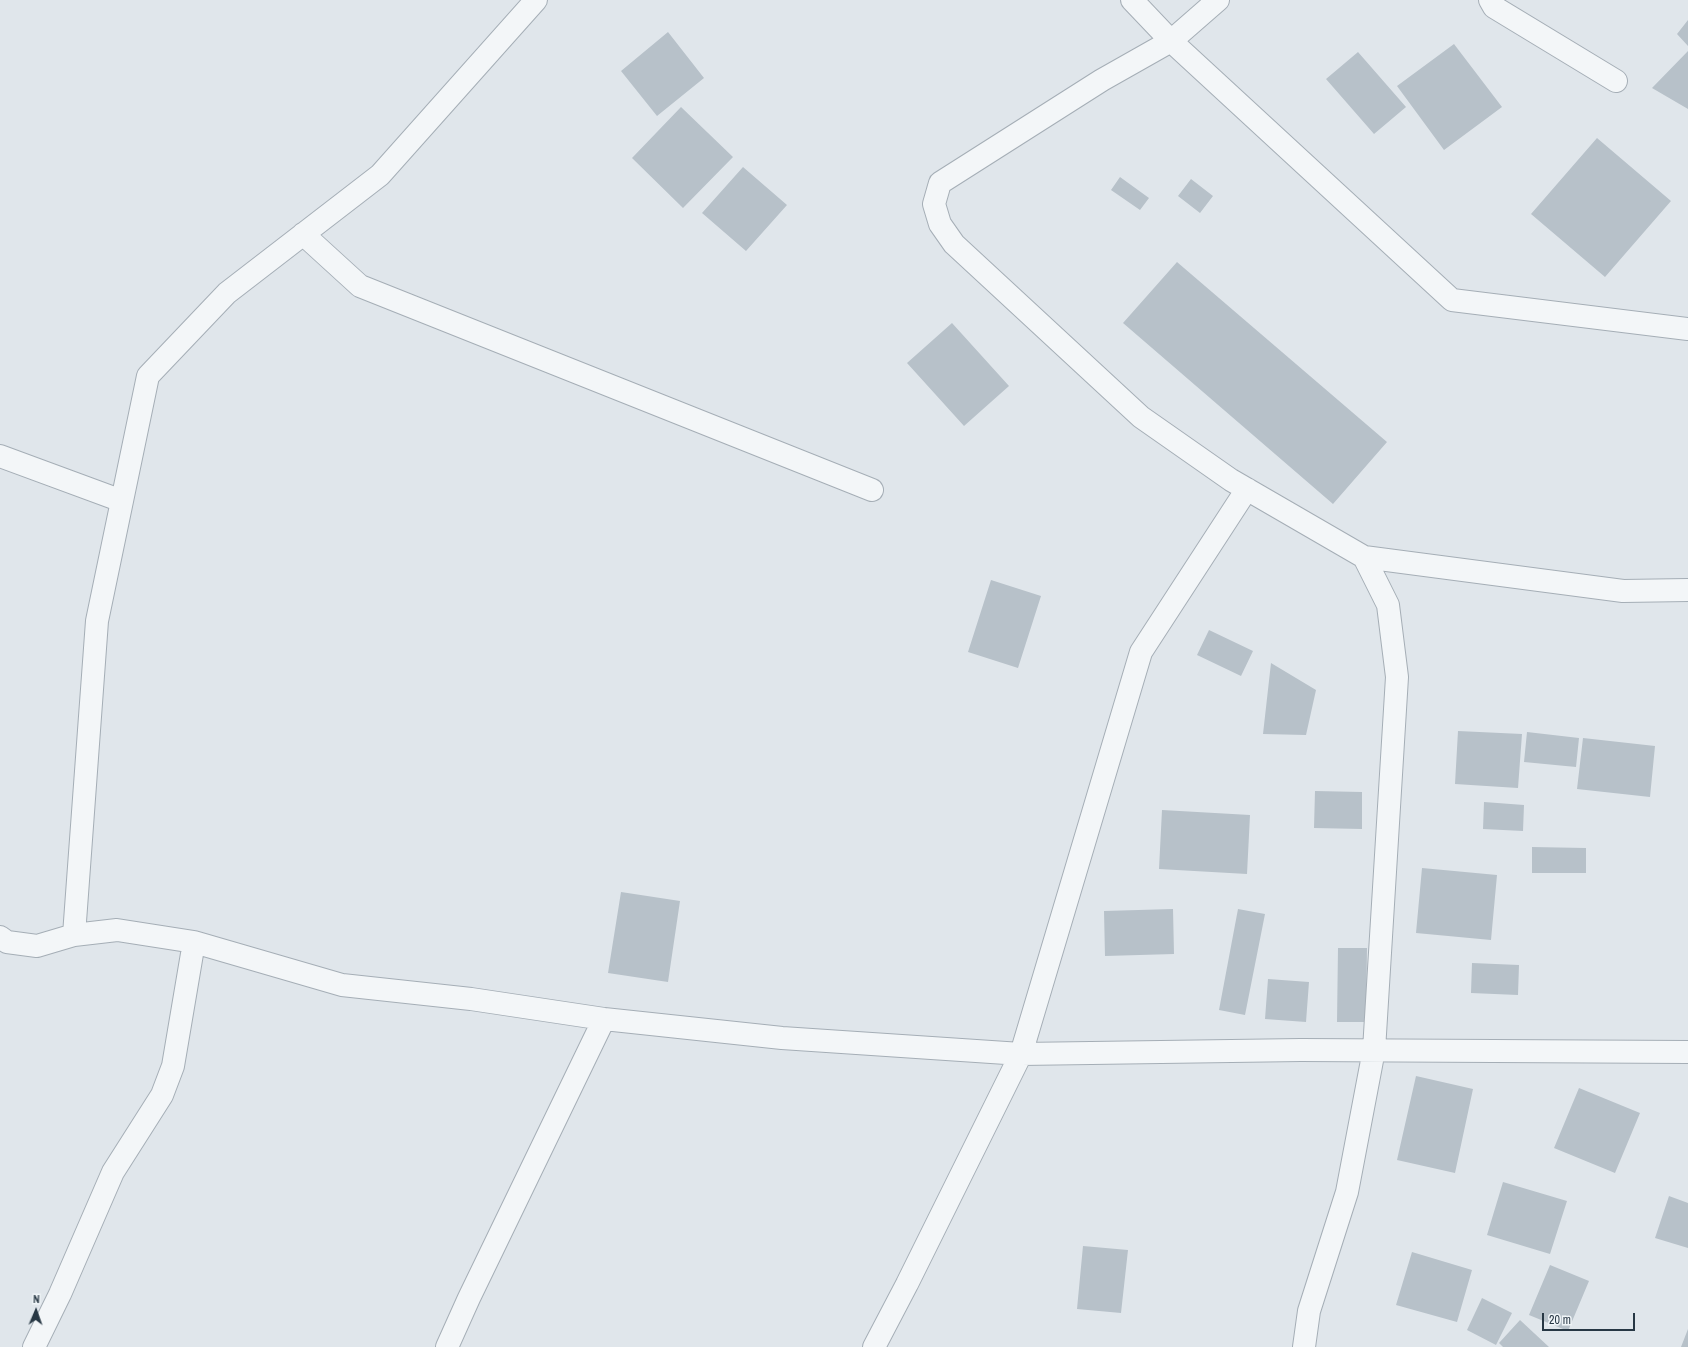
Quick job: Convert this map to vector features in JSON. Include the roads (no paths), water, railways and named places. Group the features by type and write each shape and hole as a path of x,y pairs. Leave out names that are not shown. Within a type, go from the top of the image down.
{"street":[{"path":"74,935 97,621 148,376 227,293 380,175 536,0"},
{"path":"1132,0 1171,41 1452,300 1688,329"},
{"path":"1218,0 1171,41 1102,80 940,183 934,204 940,224 954,244 1141,416 1232,480 1364,557 1623,591 1688,590"},
{"path":"1490,0 1494,7 1616,81"},
{"path":"303,234 360,286 872,490"},
{"path":"0,456 122,501"},
{"path":"874,1347 908,1284 1021,1054 1141,652 1247,489"},
{"path":"1304,1347 1309,1312 1347,1192 1374,1050 1397,677 1388,604 1364,557"},
{"path":"0,937 7,942 37,946 74,935 117,930 194,942 342,985 471,1000 604,1019 782,1038 1021,1054 1301,1050 1688,1052"},
{"path":"34,1347 60,1294 113,1172 162,1095 173,1066 194,942"},
{"path":"447,1347 472,1290 604,1019"}]}
